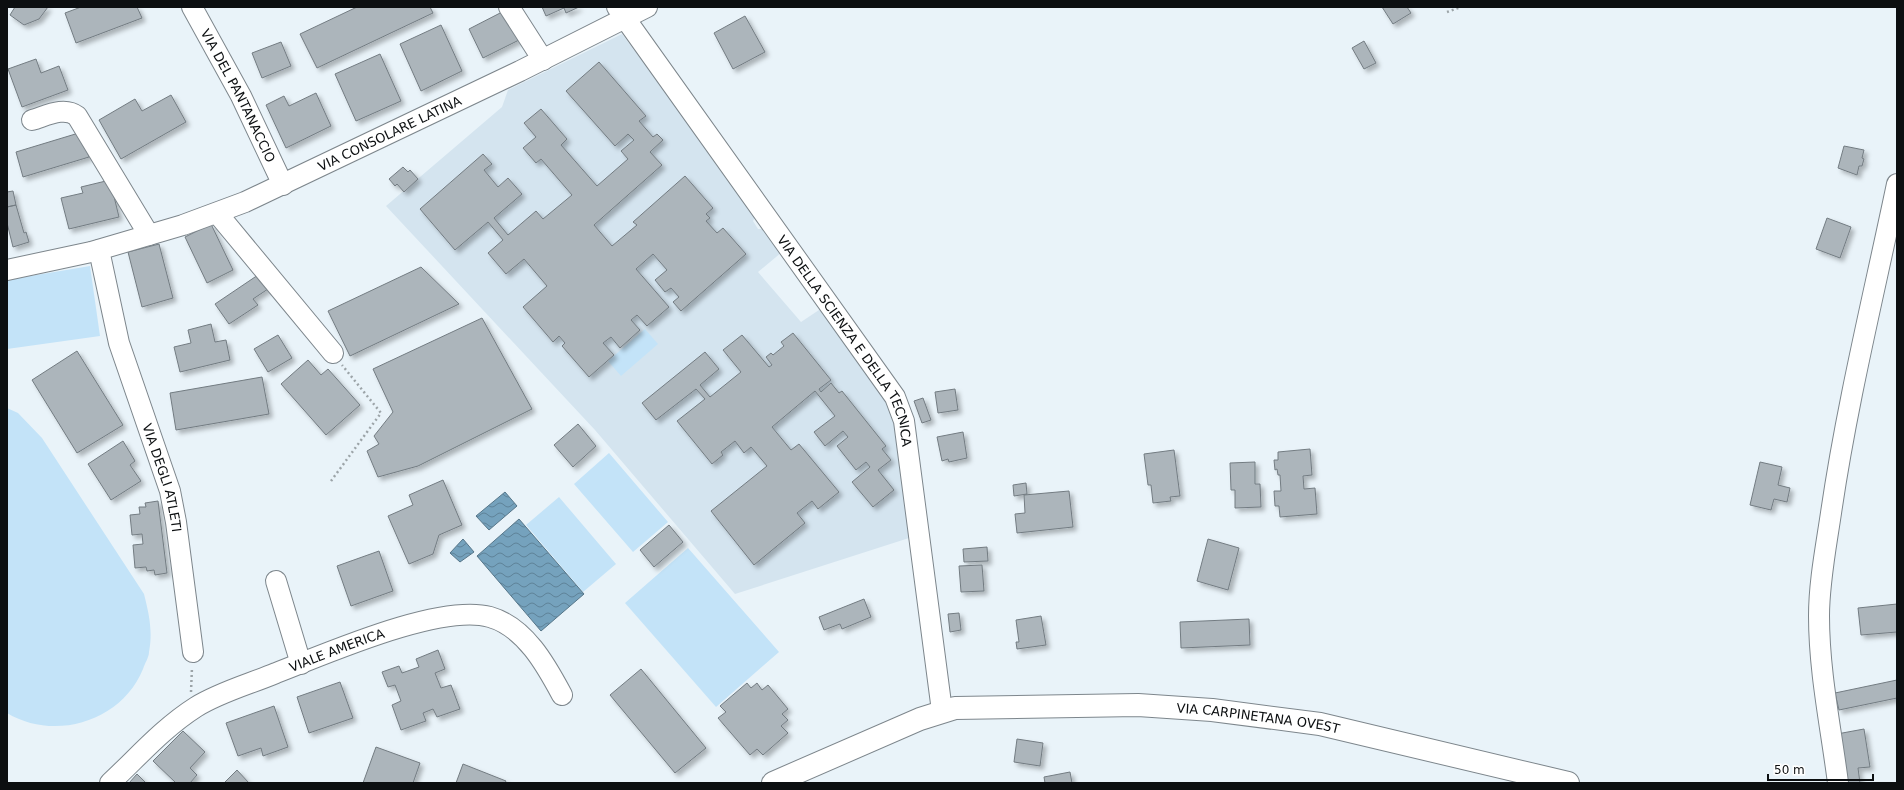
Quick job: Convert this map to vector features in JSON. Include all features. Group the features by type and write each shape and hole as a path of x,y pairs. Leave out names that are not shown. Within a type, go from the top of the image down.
{"main road":[{"name":"VIA CARPINETANA OVEST","path":"772,783 942,711 968,706 1138,706 1248,714 1302,721 1343,729 1568,783"}],"street":[{"name":"VIA DEL PANTANACCIO","path":"192,7 241,96 283,185"},
{"path":"509,7 537,63"},
{"name":"VIA CONSOLARE LATINA","path":"7,270 98,250 216,213 283,185 537,63 621,13 647,7"},
{"name":"VIA DELLA SCIENZA E DELLA TECNICA","path":"621,13 890,387 902,414 910,460 942,711"},
{"path":"32,120 63,111 70,112 77,116 149,235"},
{"path":"1838,783 1820,648 1819,615 1821,589 1832,504 1844,435 1897,184"},
{"path":"216,213 333,353"},
{"name":"VIA DEGLI ATLETI","path":"98,250 119,343 170,491 176,522 193,652"},
{"path":"276,581 301,664"},
{"name":"VIALE AMERICA","path":"110,783 165,730 190,711 209,700 301,664 409,625 445,616 475,615 497,620 518,633 540,658 562,695"}],"path":[{"path":"1447,12 1461,7"},
{"path":"331,481 381,413 333,353"},
{"path":"190,711 193,652"}],"shaded area":[{"path":"622,34 757,213 753,221 758,229 766,229 782,252 758,272 801,322 822,308 892,407 909,538 735,594 595,430 386,206 502,107 508,90"},
{"path":"90,266 100,336 7,349 7,280"},
{"path":"645,329 658,344 621,376 608,361"},
{"path":"7,408 18,413 42,438 144,594 149,616 151,637 149,654 133,687 120,702 103,713 85,721 66,726 46,726 26,722 7,713"},
{"path":"609,453 668,522 633,552 574,484"},
{"path":"559,497 616,564 583,592 526,525"},
{"path":"688,548 779,652 716,707 625,603"}],"water":[{"path":"505,492 517,506 489,530 476,516"},
{"path":"519,519 584,594 541,631 477,556"},
{"path":"463,539 474,552 460,562 450,553"}],"building":[{"path":"15,7 48,7 39,19 24,25 10,15"},
{"path":"81,7 137,7 142,18 76,43 65,13"},
{"path":"357,7 430,7 433,13 317,68 300,34"},
{"path":"542,7 579,7 566,13 564,8 546,16"},
{"path":"1382,7 1407,7 1411,13 1393,24"},
{"path":"504,11 519,40 483,58 469,29"},
{"path":"745,16 765,52 733,69 714,33"},
{"path":"441,25 462,71 421,91 400,44"},
{"path":"1364,41 1376,63 1364,69 1352,48"},
{"path":"281,42 291,66 262,78 252,53"},
{"path":"380,54 401,101 356,121 335,74"},
{"path":"36,59 41,73 59,66 68,90 22,107 8,69"},
{"path":"599,62 646,116 639,121 653,137 657,134 663,140 650,152 662,165 594,225 612,246 637,225 633,222 685,176 713,208 706,214 710,218 706,221 717,233 723,228 746,254 681,311 673,302 679,297 671,288 665,292 655,280 667,270 653,254 636,269 669,307 647,326 637,315 631,320 640,330 620,348 611,337 603,343 614,355 589,377 562,346 565,343 559,336 553,342 523,307 547,286 524,259 506,274 488,253 503,240 488,222 455,250 420,209 483,154 492,164 484,170 498,187 508,178 522,194 494,218 508,235 536,211 543,219 572,195 541,159 536,163 523,148 536,137 524,123 541,109 567,139 561,145 597,186 628,159 621,151 634,140 628,134 615,146 566,91"},
{"path":"316,93 331,126 286,148 266,105 284,96 289,106"},
{"path":"171,95 186,122 121,159 99,120 135,99 142,111"},
{"path":"82,132 89,157 23,177 16,152"},
{"path":"1844,146 1864,150 1862,158 1864,159 1862,166 1859,166 1857,175 1838,168"},
{"path":"403,167 408,172 410,170 418,179 404,192 397,184 395,186 389,179"},
{"path":"110,180 119,217 69,229 61,198 83,193 81,187"},
{"path":"13,191 16,205 7,207 7,192"},
{"path":"16,205 24,233 26,232 29,242 13,247 7,223 7,207"},
{"path":"1827,218 1851,227 1840,258 1816,249"},
{"path":"211,224 233,270 207,283 185,237"},
{"path":"159,244 173,298 142,307 128,252"},
{"path":"421,267 459,304 350,356 328,311"},
{"path":"258,275 268,289 253,299 258,305 229,324 215,304"},
{"path":"482,318 532,409 418,466 378,477 367,451 379,444 374,436 393,412 373,369"},
{"path":"211,324 215,342 226,340 230,360 180,372 174,347 191,343 188,330"},
{"path":"793,333 831,380 819,389 821,392 831,383 839,393 842,391 886,446 882,449 891,460 878,470 894,490 873,507 852,482 870,467 866,462 856,470 837,446 848,437 843,431 825,446 814,432 835,416 815,391 772,427 791,450 799,444 839,492 818,509 812,501 797,513 805,523 754,565 711,511 767,466 751,447 744,453 735,441 721,452 723,455 712,464 677,421 705,399 696,389 656,420 642,403 705,352 719,369 700,385 710,397 741,372 723,350 742,335 769,367 772,365 766,357 771,353 773,355 784,346 781,342"},
{"path":"278,335 292,358 268,372 254,349"},
{"path":"77,351 123,425 77,453 32,380"},
{"path":"308,360 321,375 328,369 360,405 326,435 281,384"},
{"path":"262,377 269,414 176,430 170,393"},
{"path":"955,389 958,410 938,413 935,392"},
{"path":"923,398 931,420 922,423 914,401"},
{"path":"578,424 596,446 573,467 554,445"},
{"path":"963,432 967,458 949,462 948,459 942,461 937,437"},
{"path":"123,441 135,461 130,465 141,481 111,500 88,464"},
{"path":"1310,449 1312,475 1303,476 1304,489 1315,488 1317,514 1280,517 1279,506 1275,506 1274,491 1281,491 1280,475 1278,475 1277,469 1275,470 1274,460 1278,460 1278,452"},
{"path":"1174,450 1180,496 1170,497 1171,501 1153,503 1151,485 1148,485 1144,454"},
{"path":"1255,462 1255,484 1260,484 1261,507 1235,508 1235,490 1231,490 1230,463"},
{"path":"1760,462 1782,467 1778,485 1790,488 1787,502 1774,499 1771,510 1750,505"},
{"path":"443,480 462,525 439,535 433,554 409,564 388,516 413,505 409,495"},
{"path":"1026,483 1027,494 1014,496 1013,485"},
{"path":"1069,491 1073,527 1017,533 1015,514 1025,513 1024,495"},
{"path":"158,501 167,573 155,575 154,570 147,571 146,567 135,568 133,545 143,544 142,534 132,535 130,515 140,514 139,507 146,507 145,503"},
{"path":"669,525 683,542 654,567 640,550"},
{"path":"1208,539 1239,548 1228,590 1197,581"},
{"path":"987,547 988,561 964,562 963,549"},
{"path":"379,551 393,591 351,606 337,566"},
{"path":"982,565 984,591 961,592 959,566"},
{"path":"864,599 871,617 842,629 840,624 824,630 819,617"},
{"path":"1897,604 1897,632 1861,635 1858,608"},
{"path":"959,613 961,630 950,632 948,614"},
{"path":"1041,616 1046,645 1017,649 1016,642 1019,642 1016,620"},
{"path":"1249,619 1250,645 1181,648 1180,622"},
{"path":"438,650 445,669 435,673 441,688 451,685 460,709 437,717 433,709 423,713 426,721 401,730 392,705 401,701 395,685 388,687 382,672 399,666 402,673 419,667 416,659"},
{"path":"641,669 706,748 675,773 610,695"},
{"path":"1897,680 1897,698 1839,710 1835,693"},
{"path":"340,682 353,718 309,733 297,697"},
{"path":"747,683 751,688 757,683 762,690 768,685 788,709 782,714 788,720 781,726 788,733 763,755 757,749 750,755 718,718 726,712 720,706"},
{"path":"274,706 288,747 263,756 261,748 238,756 226,723"},
{"path":"1864,729 1870,767 1858,768 1860,783 1844,783 1837,734"},
{"path":"183,731 205,752 190,768 197,775 190,783 176,783 153,761"},
{"path":"1017,739 1043,743 1040,766 1014,762"},
{"path":"376,747 420,763 413,783 363,783"},
{"path":"463,764 506,781 505,783 456,783"},
{"path":"237,770 249,783 224,783"},
{"path":"1070,772 1072,783 1045,783 1044,777"},
{"path":"137,774 146,783 129,783"}]}
